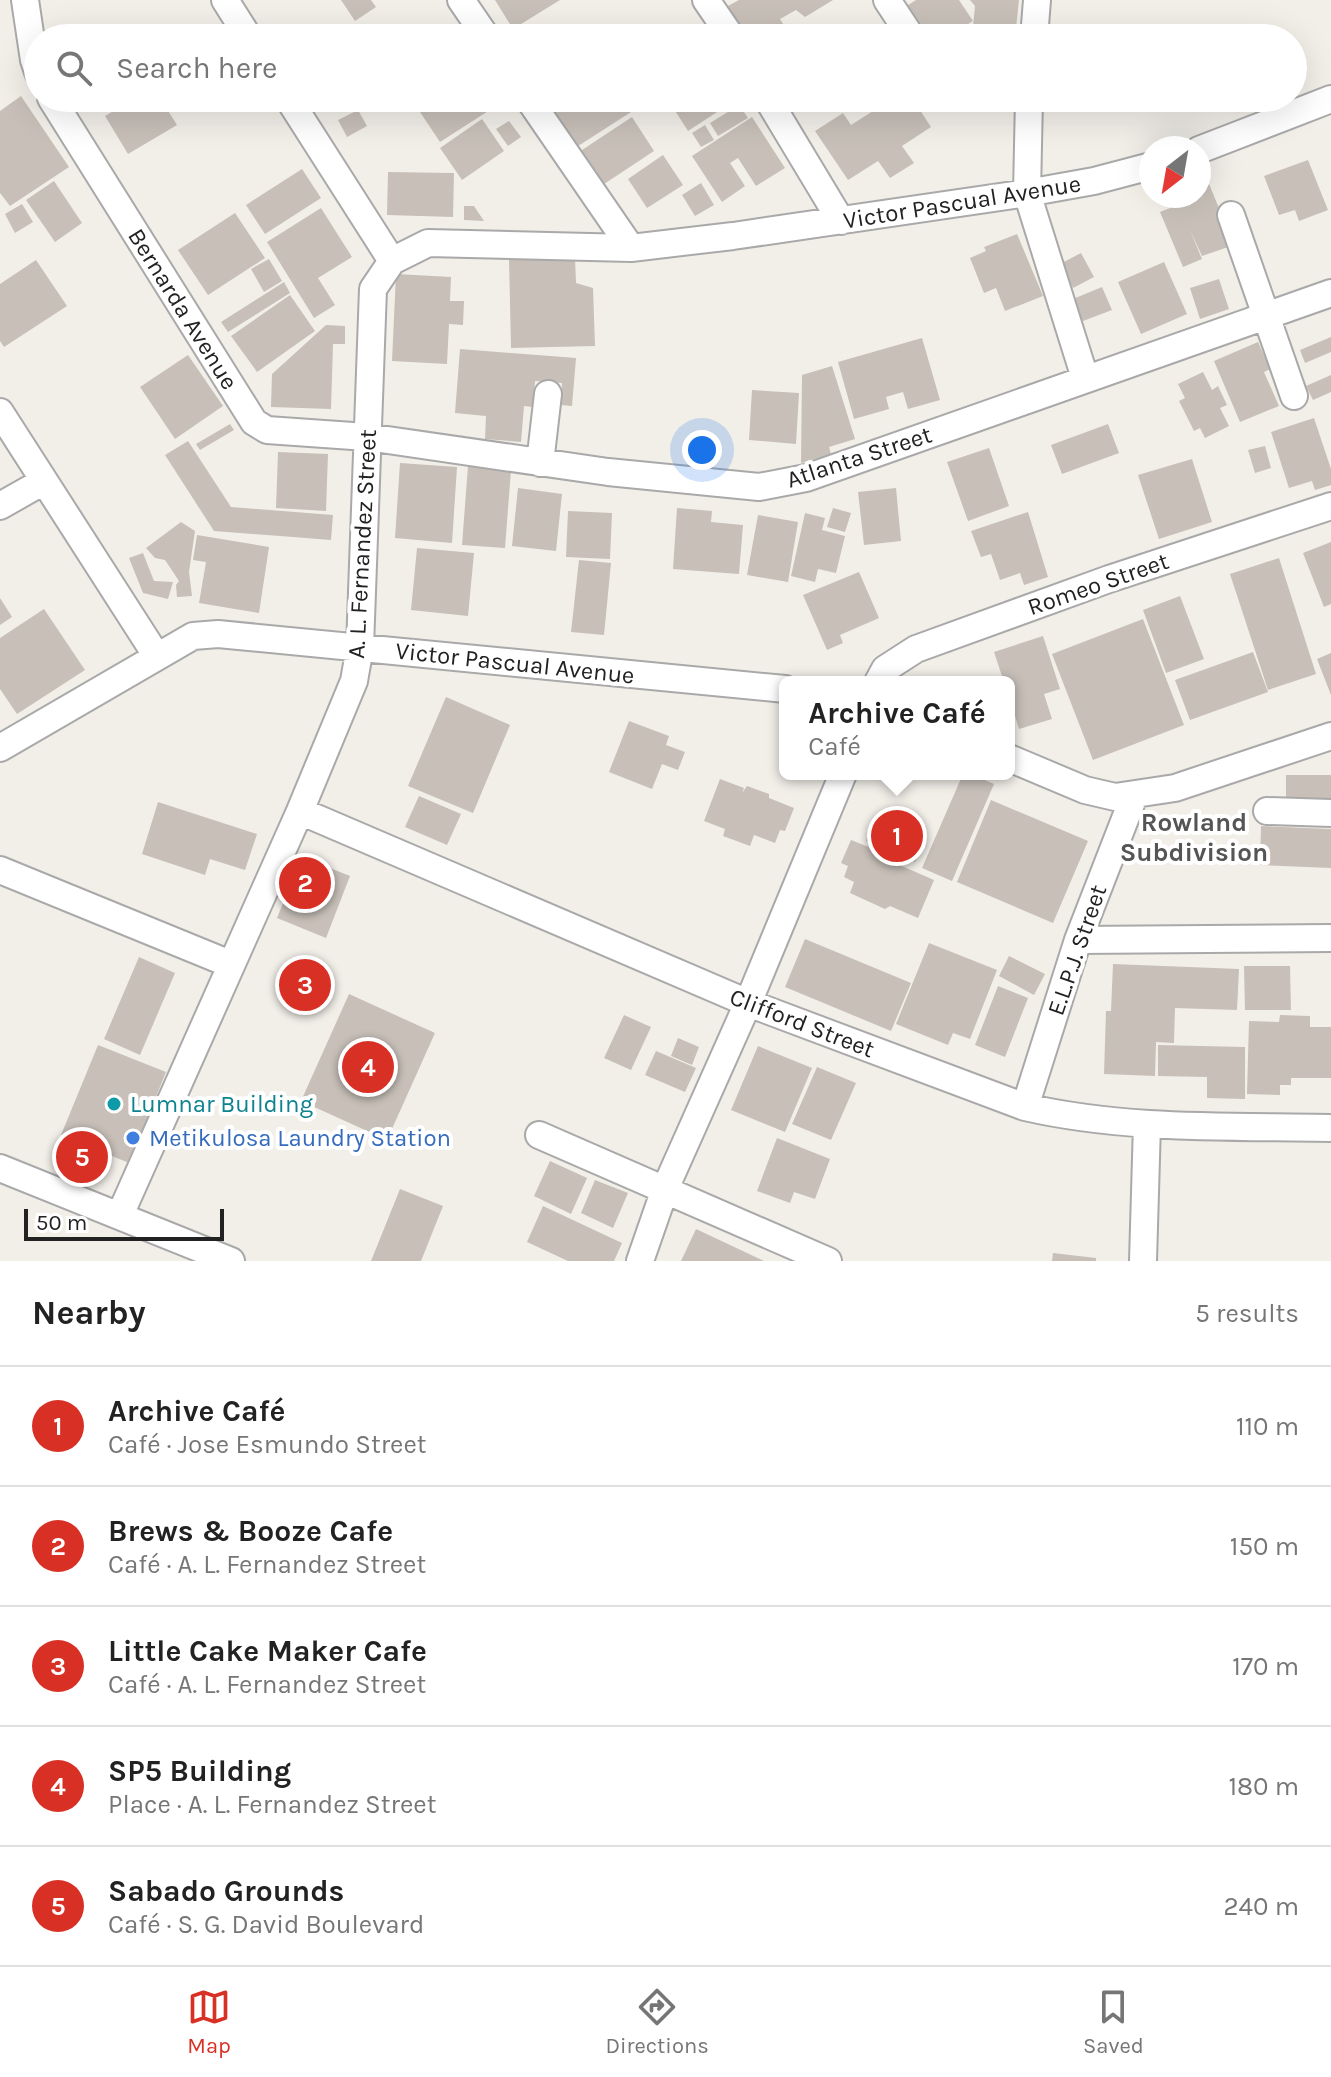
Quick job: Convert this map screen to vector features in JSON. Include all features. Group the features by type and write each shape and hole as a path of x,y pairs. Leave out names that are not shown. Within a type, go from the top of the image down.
{"street":[{"path":"25,0 29,24"},
{"path":"225,0 240,24"},
{"path":"461,0 477,24"},
{"path":"706,0 722,24"},
{"path":"887,0 903,24"},
{"path":"1035,24 1037,0"},
{"path":"1307,108 1331,99"},
{"name":"Bernarda Avenue","path":"60,112 254,422 267,430 367,437"},
{"path":"297,112 392,261"},
{"path":"538,112 631,248"},
{"path":"775,112 841,221"},
{"path":"1029,112 1027,193 1085,378"},
{"path":"1211,145 1297,112"},
{"name":"Victor Pascual Avenue","path":"392,261 428,243 631,248 1027,193 1139,169"},
{"path":"1231,215 1294,396"},
{"name":"A. L. Fernandez Street","path":"120,1215 300,811 354,681 360,647 373,289 392,261"},
{"name":"Atlanta Street","path":"367,437 608,472 759,487 806,478 1331,293"},
{"path":"540,463 548,394"},
{"path":"0,412 156,655"},
{"path":"0,506 44,481"},
{"name":"Romeo Street","path":"881,676 885,669 916,649 1109,579 1331,506"},
{"name":"Victor Pascual Avenue","path":"0,748 156,655 193,636 218,634 779,688"},
{"path":"1015,761 1085,790 1115,797 1134,796 1175,788 1331,736"},
{"path":"640,1261 665,1189 748,1003 841,780"},
{"name":"E.L.P.J. Street","path":"1025,1107 1078,940 1134,796"},
{"name":"Clifford Street","path":"300,811 748,1003 1025,1107 1065,1116 1147,1124 1331,1128"},
{"path":"1267,811 1331,813"},
{"path":"0,870 230,964"},
{"path":"1078,940 1331,938"},
{"path":"1143,1261 1147,1124"},
{"path":"539,1135 828,1261"},
{"path":"0,1168 231,1261"}],"building":[{"path":"341,0 371,0 376,7 355,21"},
{"path":"495,0 560,0 521,24 510,24"},
{"path":"739,0 833,0 805,17 796,10 780,19 783,24 737,24 726,7"},
{"path":"916,0 959,0 973,21 968,24 915,24 905,7"},
{"path":"970,0 1019,0 1016,24 973,24 975,6"},
{"path":"21,96 24,112 32,112 69,167 10,206 0,193 0,111"},
{"path":"112,112 169,112 177,125 128,154 105,116"},
{"path":"359,112 367,126 347,137 338,120"},
{"path":"420,112 487,112 440,142"},
{"path":"553,112 631,112 575,148"},
{"path":"676,112 717,112 688,131"},
{"path":"728,112 744,112 748,118 718,136 710,123"},
{"path":"872,112 921,112 931,127 902,146 914,163 890,178 878,161 848,180 815,131 843,113 851,125"},
{"path":"632,117 654,151 601,186 579,152"},
{"path":"752,117 785,168 756,186 738,158 730,163 745,186 722,202 692,156"},
{"path":"482,119 504,151 462,180 440,148"},
{"path":"509,121 521,137 508,146 496,129"},
{"path":"705,125 714,140 701,147 692,133"},
{"path":"663,155 683,185 647,208 628,179"},
{"path":"1308,160 1328,210 1299,221 1295,210 1279,215 1264,176"},
{"path":"302,169 321,198 265,234 246,205"},
{"path":"388,172 454,173 453,217 387,215"},
{"path":"54,181 82,223 55,242 26,200"},
{"path":"701,183 714,205 695,216 682,195"},
{"path":"1211,189 1234,245 1202,256 1190,230 1202,259 1183,267 1160,212 1170,208 1211,208"},
{"path":"22,204 33,222 15,233 5,214"},
{"path":"464,206 474,206 484,221 464,220"},
{"path":"321,208 352,257 318,278 335,305 314,318 267,242"},
{"path":"235,213 265,258 208,295 178,250"},
{"path":"1017,234 1043,296 1005,311 996,288 984,293 970,258 986,251 984,247"},
{"path":"1081,253 1094,277 1073,288 1060,264"},
{"path":"575,258 576,283 593,288 595,346 511,348 509,259"},
{"path":"269,259 282,281 264,292 251,269"},
{"path":"36,260 67,306 4,347 0,341 0,284"},
{"path":"1164,262 1187,314 1141,334 1118,282"},
{"path":"396,274 451,277 450,301 464,301 463,325 449,324 447,364 392,361"},
{"path":"1219,279 1229,309 1200,319 1190,288"},
{"path":"284,282 290,293 228,332 221,322"},
{"path":"1102,287 1112,310 1083,321 1073,299"},
{"path":"290,295 315,331 257,372 231,336"},
{"path":"326,325 345,326 345,344 333,344 331,409 271,407 272,374"},
{"path":"1331,337 1331,352 1305,363 1300,350"},
{"path":"922,338 940,400 908,409 903,392 886,397 889,409 854,419 838,362"},
{"path":"1258,342 1270,369 1264,372 1279,406 1240,422 1214,361"},
{"path":"460,349 576,358 572,406 561,405 562,383 535,381 533,407 524,406 521,442 485,439 486,416 455,413"},
{"path":"188,355 223,406 175,439 140,387"},
{"path":"832,366 855,439 829,447 831,454 801,463 802,375"},
{"path":"1203,372 1212,390 1218,386 1227,405 1220,408 1229,426 1205,438 1200,428 1194,431 1179,401 1185,398 1178,384"},
{"path":"1331,375 1331,392 1313,400 1306,386"},
{"path":"752,390 799,393 796,444 749,440"},
{"path":"1314,418 1331,469 1331,485 1315,490 1312,481 1289,488 1271,432"},
{"path":"230,424 234,430 200,450 196,444"},
{"path":"1108,424 1119,453 1062,474 1051,445"},
{"path":"188,441 231,507 333,515 331,540 214,531 165,455"},
{"path":"1265,446 1271,468 1255,473 1248,450"},
{"path":"989,448 1009,506 968,521 947,462"},
{"path":"278,452 328,454 326,511 276,508"},
{"path":"1192,459 1212,522 1159,539 1138,475"},
{"path":"400,463 457,467 452,543 395,538"},
{"path":"468,466 511,470 505,548 462,545"},
{"path":"518,488 562,494 556,551 512,546"},
{"path":"896,488 901,541 864,545 858,492"},
{"path":"677,508 712,511 711,522 743,525 739,574 673,569"},
{"path":"833,508 851,513 845,532 827,527"},
{"path":"568,511 612,513 610,559 566,557"},
{"path":"1028,512 1048,577 1024,585 1020,573 1000,580 991,554 981,557 971,531"},
{"path":"805,513 825,518 822,530 845,536 836,573 818,569 815,582 791,576"},
{"path":"758,515 798,522 788,582 747,575"},
{"path":"181,522 195,531 189,572 192,596 177,597 176,585 179,581 165,560 155,558 146,548"},
{"path":"197,535 269,547 259,613 199,603 206,562 193,560"},
{"path":"1331,542 1331,604 1324,607 1303,553"},
{"path":"417,548 474,553 468,616 411,610"},
{"path":"143,553 154,581 173,582 168,599 143,593 129,558"},
{"path":"1279,558 1316,674 1268,690 1230,574"},
{"path":"579,560 611,563 604,635 571,632"},
{"path":"859,572 879,618 840,635 843,643 827,650 803,595"},
{"path":"1180,596 1204,659 1166,673 1143,610"},
{"path":"0,598 12,617 0,625"},
{"path":"44,609 85,670 17,714 0,689 0,638"},
{"path":"1143,619 1184,725 1093,760 1052,654"},
{"path":"1043,636 1060,689 1044,694 1052,719 1019,729 1015,716 1015,676 1002,676 994,652"},
{"path":"1253,652 1268,692 1190,720 1175,680"},
{"path":"1331,653 1331,695 1317,659"},
{"path":"446,697 510,725 473,813 408,786"},
{"path":"629,721 669,736 666,745 685,752 678,770 662,764 652,789 609,772"},
{"path":"1286,775 1331,775 1331,805 1286,805"},
{"path":"720,779 744,788 742,793 747,786 794,808 785,831 780,830 775,843 754,835 750,846 723,836 725,829 704,821"},
{"path":"960,780 985,780 994,784 952,881 922,868"},
{"path":"419,796 461,814 447,845 405,827"},
{"path":"991,800 1088,841 1053,923 957,882"},
{"path":"158,802 257,834 245,870 210,859 205,875 142,854"},
{"path":"876,817 926,838 915,862 866,841"},
{"path":"1261,826 1331,829 1331,868 1260,865"},
{"path":"851,840 876,850 874,854 934,880 918,918 890,906 885,909 850,893 854,882 844,877 848,866 841,863"},
{"path":"302,857 350,876 326,938 277,918"},
{"path":"805,939 911,983 891,1031 785,987"},
{"path":"929,943 997,970 970,1039 953,1033 948,1045 896,1024"},
{"path":"1009,956 1045,974 1034,995 999,976"},
{"path":"139,957 175,973 140,1055 104,1039"},
{"path":"1113,964 1239,969 1237,1010 1175,1008 1174,1043 1156,1042 1155,1076 1104,1074 1106,1011 1111,1011"},
{"path":"1244,966 1290,966 1291,1010 1245,1010"},
{"path":"998,986 1028,998 1005,1057 975,1045"},
{"path":"349,994 435,1033 387,1140 301,1101"},
{"path":"624,1015 651,1027 631,1070 604,1058"},
{"path":"1280,1015 1310,1016 1310,1027 1331,1027 1331,1078 1291,1078 1291,1085 1280,1085 1280,1095 1247,1094 1249,1021 1279,1022"},
{"path":"678,1038 699,1047 692,1065 671,1056"},
{"name":"Lumnar Building","path":"98,1045 166,1072 129,1163 61,1135"},
{"path":"1158,1045 1245,1047 1245,1099 1207,1098 1207,1077 1158,1076"},
{"path":"758,1046 812,1068 785,1132 731,1110"},
{"path":"656,1051 696,1068 685,1092 645,1075"},
{"path":"817,1067 856,1083 831,1140 792,1124"},
{"path":"777,1138 830,1159 815,1199 794,1192 790,1203 757,1191"},
{"path":"550,1161 587,1178 571,1214 534,1196"},
{"path":"595,1180 628,1193 613,1228 581,1213"},
{"path":"400,1189 443,1206 421,1261 371,1261"},
{"path":"543,1206 622,1243 614,1261 568,1261 527,1242"},
{"path":"696,1229 764,1261 681,1261"},
{"path":"1053,1253 1096,1258 1096,1261 1052,1261"}],"place":[{"name":"Archive Café","path":"897,836"},
{"name":"Brews & Booze Cafe","path":"305,883"},
{"name":"Little Cake Maker Cafe","path":"305,985"},
{"name":"SP5 Building","path":"368,1067"},
{"name":"Lumnar Building","path":"114,1104"},
{"name":"Metikulosa Laundry Station","path":"133,1138"},
{"name":"Sabado Grounds","path":"82,1157"}],"district":[{"name":"Rowland Subdivision","path":"1194,837"}]}
